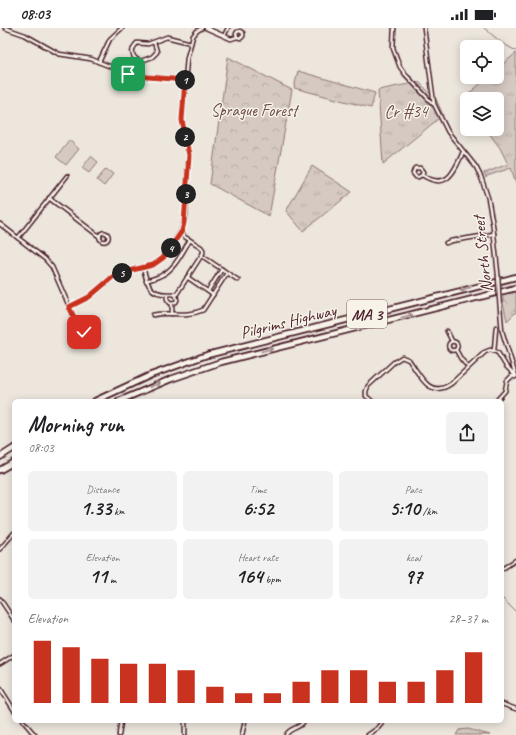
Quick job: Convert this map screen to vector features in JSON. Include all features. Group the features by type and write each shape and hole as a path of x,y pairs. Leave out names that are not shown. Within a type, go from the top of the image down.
{"highway":[{"name":"Pilgrims Highway","path":"98,399 151,375 207,355 516,277"},
{"name":"Pilgrims Highway","path":"124,399 170,379 221,362 516,288"},
{"path":"0,457 12,449"},
{"path":"0,470 12,463"}],"street":[{"path":"5,28 25,35 59,54 87,58 132,75 185,80"},
{"path":"99,62 110,39 122,28"},
{"path":"69,307 89,297 116,274 153,265 163,258 180,234 186,215 186,184 189,155 182,120 187,54 194,33 202,28"},
{"path":"206,28 231,39 237,37"},
{"path":"224,36 228,28"},
{"path":"394,28 394,51 402,71 434,104"},
{"path":"424,28 434,104"},
{"path":"154,42 157,52 152,58 140,61 134,58 132,50 137,44 148,44 167,37 191,43"},
{"name":"North Street","path":"434,104 448,132 476,167 488,198 494,234 502,331 516,376"},
{"path":"422,174 429,179 437,181 450,178 464,152"},
{"path":"18,238 67,176"},
{"path":"49,198 100,237"},
{"path":"0,224 45,259 52,267 75,319 88,338"},
{"path":"172,304 176,302 176,295 202,256 203,250 180,234"},
{"path":"446,243 494,234"},
{"path":"146,281 168,271 190,240"},
{"path":"202,256 238,280"},
{"path":"143,267 146,281 153,290 160,294 176,295"},
{"path":"208,291 222,269"},
{"path":"152,315 180,315 203,310 227,273"},
{"path":"187,277 213,295"},
{"path":"167,294 168,302 172,304 172,314"},
{"path":"494,351 496,328"},
{"path":"447,331 452,341 458,345 456,350 468,367"},
{"path":"452,341 449,347 451,350 456,350"},
{"path":"370,399 366,396 367,388 400,357 409,360 424,382 437,388 448,386 485,352 490,350 498,354 506,366 516,376"},
{"path":"498,399 505,391 509,378 516,376"},
{"path":"0,549 12,535"},
{"path":"504,568 516,560"},
{"path":"0,599 12,617"},
{"path":"0,664 12,656"},
{"path":"0,688 12,707"},
{"path":"504,705 516,709"},
{"path":"25,723 35,735"},
{"path":"119,735 121,723"},
{"path":"185,723 186,735"},
{"path":"242,735 245,723"},
{"path":"286,735 290,730 301,726 303,723"},
{"path":"368,735 382,723"}],"green space":[{"path":"516,53 516,183 511,168 487,176 486,178 484,172 485,173 508,164 500,148 491,136 504,136 504,92 471,92 480,84 504,84 504,63"},
{"name":"Sprague Forest","path":"228,57 292,90 269,216 210,184"},
{"path":"298,71 375,93 371,108 294,88"},
{"name":"Cr #34","path":"419,82 436,99 443,115 383,164 378,90"},
{"path":"69,140 79,149 66,165 56,157"},
{"path":"91,156 98,162 89,173 82,168"},
{"name":"Sprague Forest","path":"312,166 352,192 303,231 286,211"},
{"path":"106,169 113,174 104,186 97,180"},
{"path":"516,284 516,312 507,321 503,303 503,287"},
{"path":"468,729 490,735 456,735 459,730"}],"waterway":[{"path":"484,28 502,43 516,51"},
{"path":"504,600 516,612"}],"route":[{"path":"84,332 69,307 89,297 116,274 153,265 158,262 163,258 182,231 186,215 186,184 189,155 182,125 185,80 128,74"}]}
